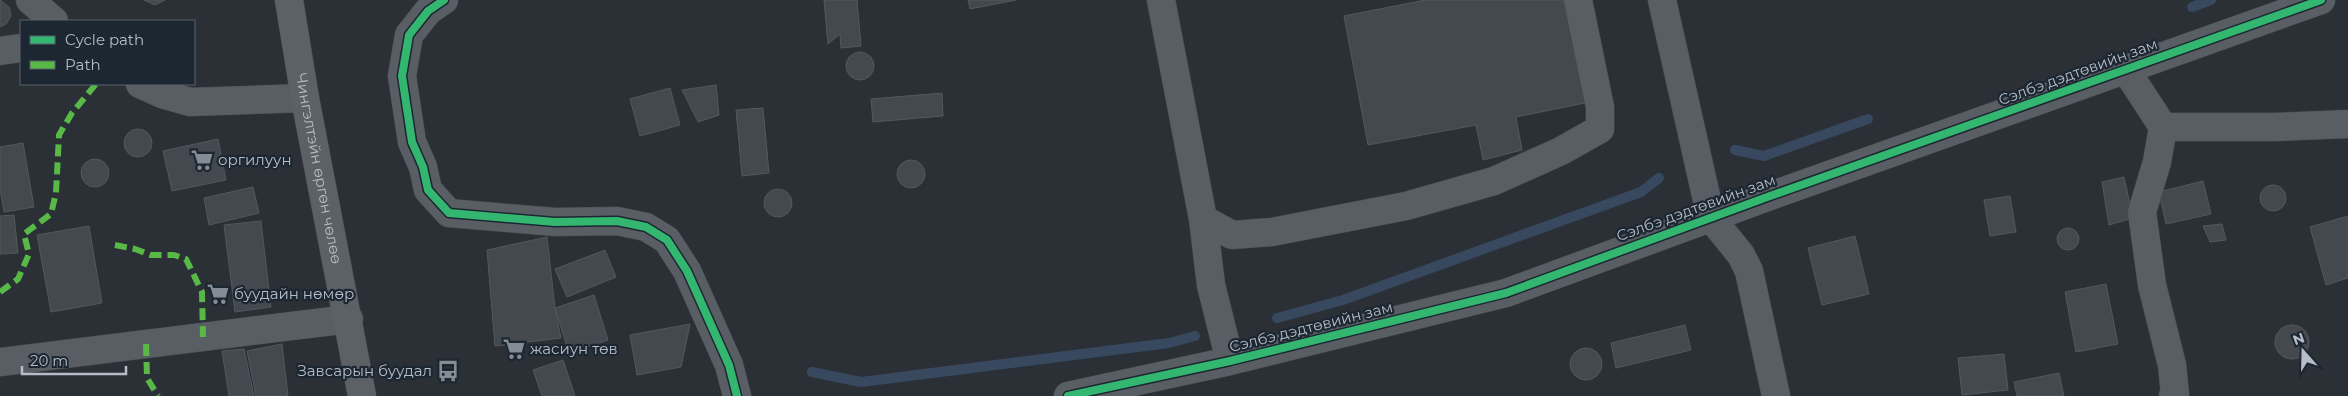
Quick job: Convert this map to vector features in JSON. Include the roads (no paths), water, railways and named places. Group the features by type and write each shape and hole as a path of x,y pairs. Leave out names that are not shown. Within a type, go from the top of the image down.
{"main road":[{"name":"Чингэлтэйн өргөн чөлөө","path":"289,0 305,98 349,319 362,396"}],"street":[{"path":"30,0 53,20"},
{"path":"444,0 428,11 409,35 402,76 412,142 423,166 428,190 449,213 555,222 617,220 646,227 667,240 687,271 729,365 736,396"},
{"path":"1161,0 1203,219 1211,285 1230,361"},
{"path":"1203,219 1232,235 1272,232 1406,206 1494,181 1561,151 1600,129 1600,107 1578,0"},
{"path":"1662,0 1711,218 1741,255 1749,270 1776,396"},
{"name":"Сэлбэ дэдтөвийн зам","path":"1068,396 1230,361 1506,293 2321,0"},
{"path":"0,51 20,48"},
{"path":"2126,70 2163,127 2157,162 2142,212 2152,286 2172,365 2175,394 2173,396"},
{"path":"142,85 162,94 190,102 305,98"},
{"path":"2163,127 2275,128 2348,124"},
{"path":"0,362 349,319"}],"waterway":[{"path":"2192,7 2211,0"},
{"path":"1735,150 1764,156 1868,119"},
{"path":"1277,318 1343,300 1641,192 1659,178"},
{"path":"812,372 861,382 1169,343 1195,336"}],"place":[{"name":"оргилуун","path":"202,160"},
{"name":"буудайн нөмөр","path":"218,294"},
{"name":"жасиун төв","path":"514,349"},
{"name":"Завсарын буудал","path":"448,371"}]}
